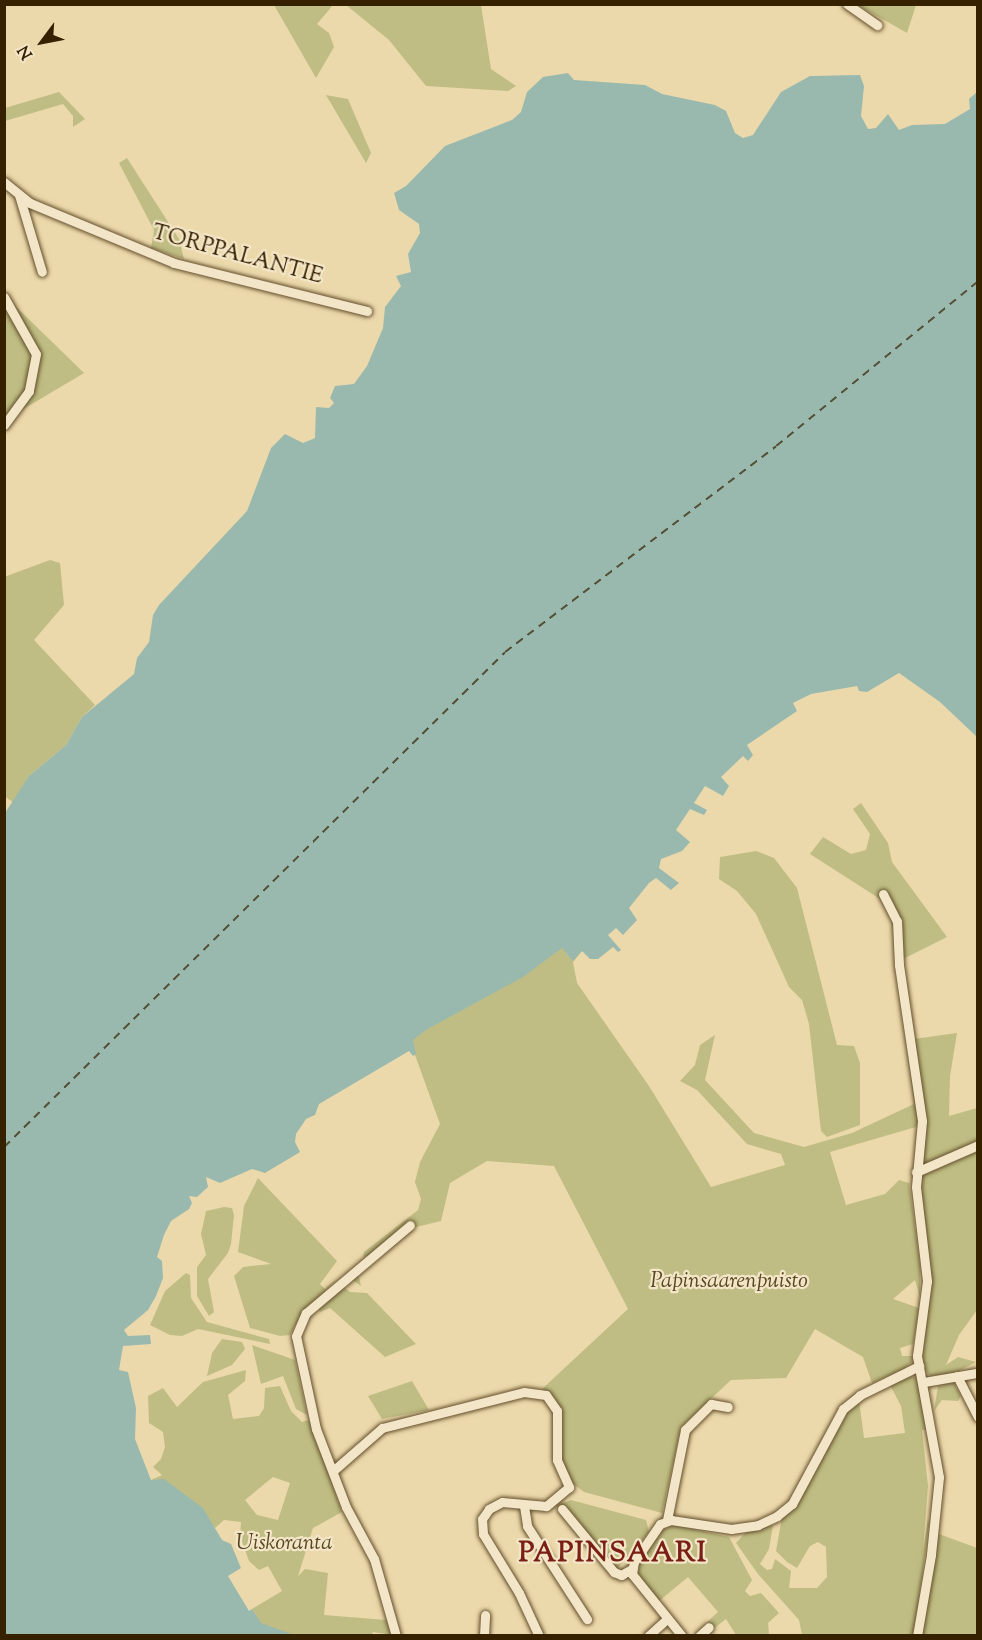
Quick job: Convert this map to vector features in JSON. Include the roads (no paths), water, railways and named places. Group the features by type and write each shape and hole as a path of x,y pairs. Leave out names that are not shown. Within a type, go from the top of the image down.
{"street":[{"path":"847,4 877,25"},
{"name":"TORPPALANTIE","path":"4,182 19,195 174,263 367,310"},
{"path":"19,195 42,272"},
{"path":"4,297 36,354 29,392 4,425"},
{"path":"883,894 896,917 899,965 922,1113 916,1172 927,1281 917,1336 919,1366 924,1382 939,1477 931,1555 917,1635"},
{"path":"916,1172 978,1145"},
{"path":"396,1635 374,1559 346,1507 308,1397 296,1329 313,1307 410,1225"},
{"path":"663,1522 731,1529 758,1525 777,1516 792,1504 843,1409 860,1395 919,1366"},
{"path":"924,1382 976,1373"},
{"path":"957,1376 978,1417"},
{"path":"334,1470 382,1428 534,1391 546,1395 557,1411 557,1460 569,1487 546,1506 524,1506 506,1502 494,1505 485,1513 482,1527 483,1534 539,1635"},
{"path":"562,1509 614,1572 621,1575 632,1569 663,1522 685,1430 711,1404 728,1407"},
{"path":"524,1506 527,1526 587,1620"},
{"path":"632,1569 635,1581 682,1635"},
{"path":"484,1635 485,1615"},
{"path":"648,1635 667,1618"},
{"path":"699,1635 709,1627"}],"water":[{"path":"568,73 574,80 645,85 662,94 715,105 726,111 735,133 743,138 753,135 781,92 810,76 860,75 864,86 861,116 868,129 876,128 888,114 899,130 912,125 945,124 970,109 969,99 977,92 977,737 940,702 899,673 867,692 859,691 857,686 811,694 793,703 797,711 747,745 753,755 748,761 743,756 721,777 729,786 723,796 705,786 694,803 707,810 704,815 690,809 676,830 690,842 682,851 661,859 659,868 679,883 671,890 656,878 649,883 629,908 637,920 623,935 616,928 608,935 621,950 618,952 613,947 598,959 590,959 582,951 573,961 562,948 523,977 426,1030 413,1040 416,1054 413,1056 409,1051 319,1104 315,1115 306,1119 296,1134 295,1142 300,1152 265,1173 252,1169 220,1183 206,1177 208,1187 197,1197 189,1196 192,1203 189,1209 171,1221 164,1235 157,1257 162,1261 163,1278 156,1296 148,1310 124,1330 128,1336 150,1335 151,1344 123,1346 119,1370 128,1372 136,1408 135,1439 151,1480 164,1479 203,1508 222,1540 231,1544 241,1568 228,1576 249,1611 252,1609 261,1623 294,1635 5,1635 5,813 29,776 66,745 82,717 134,674 137,658 149,642 153,615 159,605 247,511 271,448 285,434 303,443 315,438 316,407 329,408 334,403 330,398 335,386 354,384 367,366 383,328 385,307 401,286 396,276 411,272 408,254 420,233 419,224 399,210 394,193 406,186 445,146 512,120 521,112 527,92 543,77"}],"district":[{"name":"PAPINSAARI","path":"613,1554"}],"park label":[{"name":"Papinsaarenpuisto","path":"729,1283"},
{"name":"Uiskoranta","path":"284,1545"}]}
